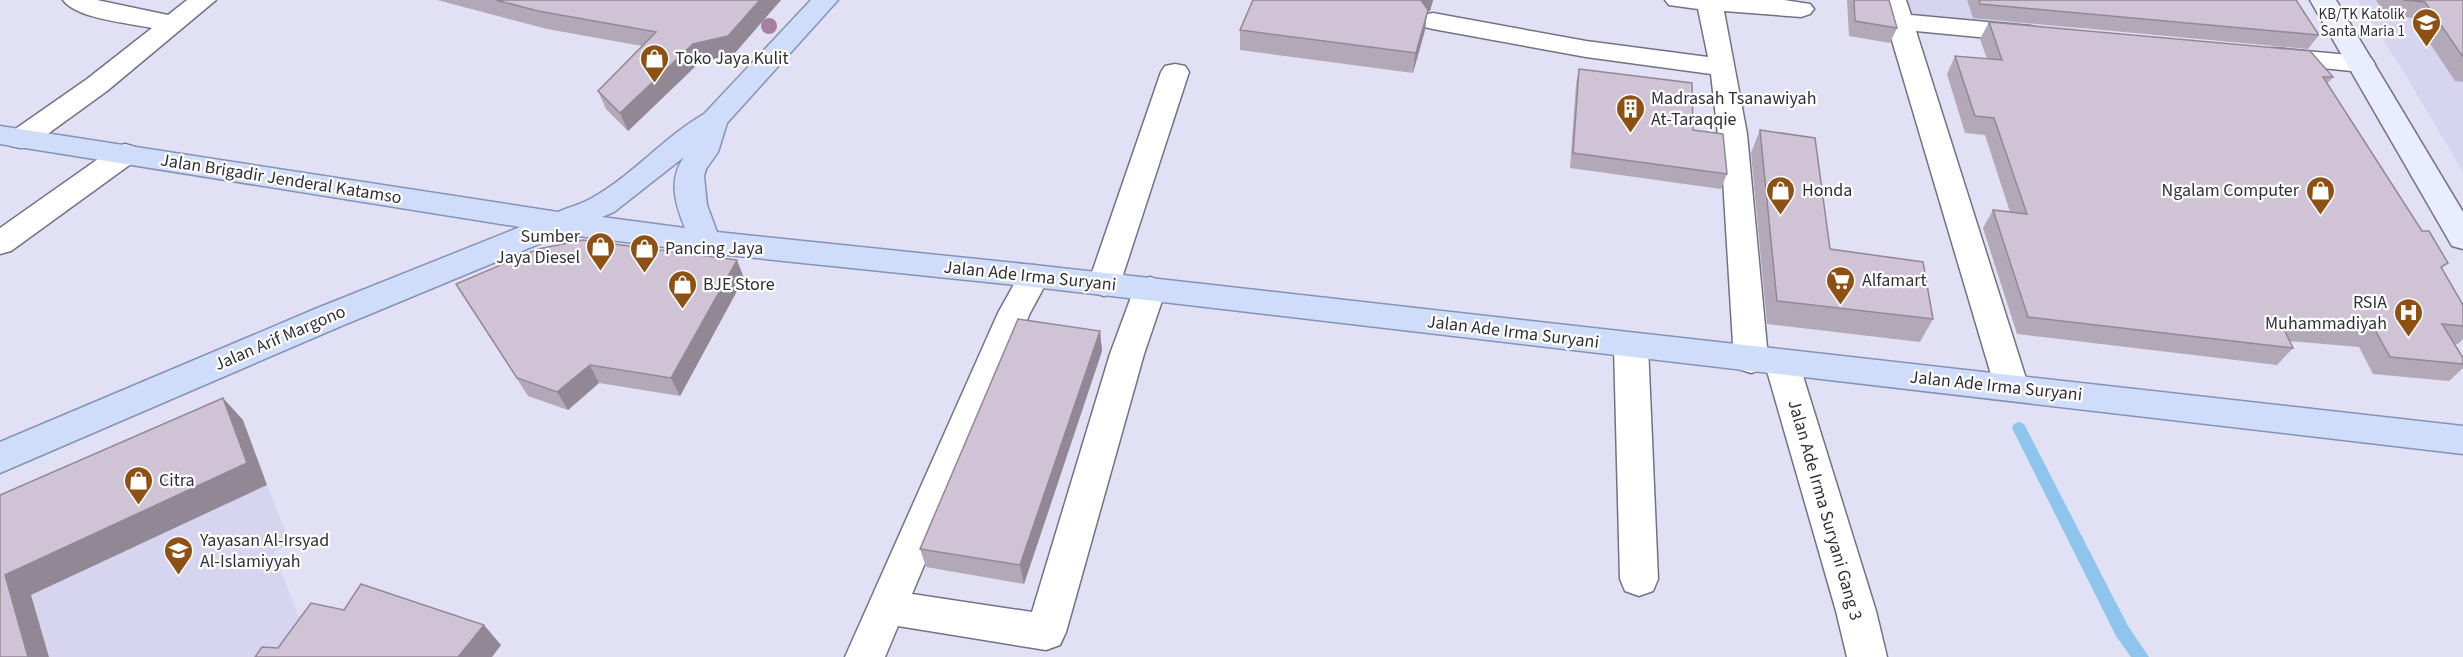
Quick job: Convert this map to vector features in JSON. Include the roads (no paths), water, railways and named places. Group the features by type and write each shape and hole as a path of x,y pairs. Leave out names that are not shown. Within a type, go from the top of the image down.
{"main road":[{"path":"706,241 691,197 690,175 693,166 702,154 714,120 825,0"},
{"name":"Jalan Arif Margono","path":"0,458 327,318 603,205 664,159 692,133 714,120"},
{"name":"Jalan Brigadir Jenderal Katamso","path":"10,137 562,223"},
{"name":"Jalan Ade Irma Suryani","path":"562,223 2463,440"}],"street":[{"path":"76,0 95,9 171,24"},
{"path":"10,137 97,85 203,0"},
{"path":"1678,0 1801,9"},
{"path":"2323,0 2463,238"},
{"name":"Jalan Ade Irma Suryani Gang 3","path":"1709,1 1723,67 1767,361 1856,611 1867,657"},
{"path":"2012,388 1897,11 2054,36"},
{"path":"1432,21 1586,49 1723,67"},
{"path":"2243,53 2361,64"},
{"path":"1104,284 1175,72"},
{"path":"0,243 125,154"},
{"path":"865,657 1009,324 1034,276"},
{"path":"887,607 1043,644 1127,354 1150,289"},
{"path":"1631,346 1639,579"}],"waterway":[{"path":"2019,428 2122,631 2141,657"}],"place":[{"name":"KB/TK Katolik Santa Maria 1","path":"2426,48"},
{"name":"Toko Jaya Kulit","path":"654,84"},
{"name":"Madrasah Tsanawiyah At-Taraqqie","path":"1630,134"},
{"name":"Honda","path":"1781,216"},
{"name":"Ngalam Computer","path":"2320,216"},
{"name":"Sumber Jaya Diesel","path":"601,272"},
{"name":"Pancing Jaya","path":"644,274"},
{"name":"Alfamart","path":"1841,306"},
{"name":"BJE Store","path":"682,310"},
{"name":"RSIA Muhammadiyah","path":"2408,338"},
{"name":"Citra","path":"138,506"},
{"name":"Yayasan Al-Irsyad Al-Islamiyyah","path":"179,576"}]}
